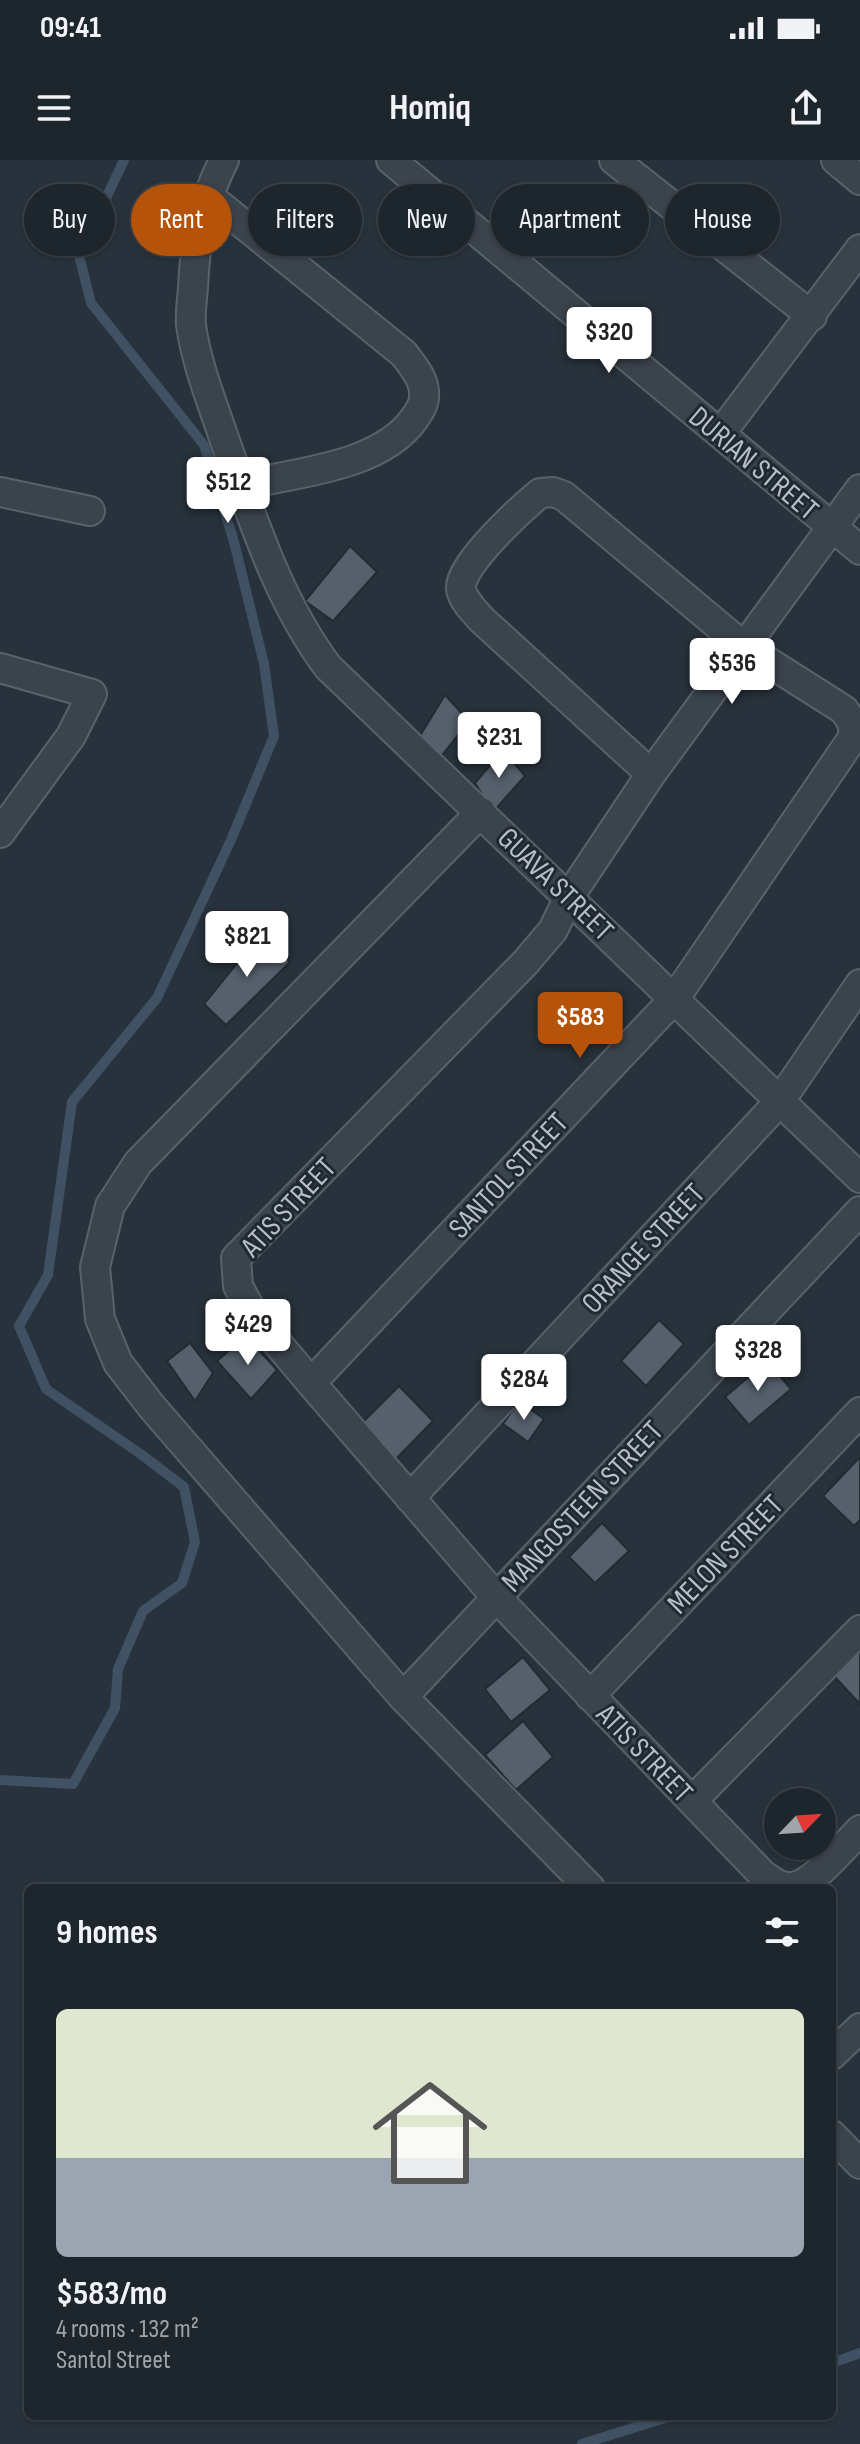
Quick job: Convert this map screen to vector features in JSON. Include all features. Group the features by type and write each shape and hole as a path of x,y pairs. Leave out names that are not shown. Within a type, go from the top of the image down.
{"street":[{"name":"GUAVA STREET","path":"212,184 224,160"},
{"name":"DURIAN STREET","path":"391,160 860,550"},
{"path":"614,160 812,316"},
{"path":"836,160 860,180"},
{"path":"232,215 404,354 424,388 424,405 409,426 386,447 349,461 241,485"},
{"path":"721,433 860,249"},
{"name":"GUAVA STREET","path":"194,256 191,324 209,394 286,601 321,657 423,759 860,1178"},
{"name":"ATIS STREET","path":"776,1884 763,1875 496,1597 410,1498 253,1314 238,1286 236,1258 525,963 553,930 569,897 651,774 860,489"},
{"path":"0,492 90,511"},
{"path":"651,774 468,604 461,588 464,574 474,559 530,501 540,493 553,492 573,503 743,646"},
{"name":"SANTOL STREET","path":"311,1383 675,998 848,747 854,736 852,722 844,710 743,646"},
{"path":"0,668 92,694 71,736 0,833"},
{"path":"481,812 138,1163 110,1206 95,1267 100,1319 118,1363 403,1697 586,1884"},
{"name":"ORANGE STREET","path":"410,1498 780,1101 860,984"},
{"name":"MANGOSTEEN STREET","path":"403,1697 860,1211"},
{"name":"MELON STREET","path":"590,1696 860,1412"},
{"path":"692,1801 860,1630"},
{"path":"801,1884 821,1869 860,1830"},
{"path":"836,2051 860,2028"},
{"path":"836,2139 860,2164"}],"building":[{"path":"350,546 377,572 333,621 305,601"},
{"path":"445,695 469,721 439,759 418,739"},
{"path":"503,750 525,776 493,812 475,783"},
{"path":"263,931 290,962 226,1025 204,1004"},
{"path":"659,1320 684,1344 646,1386 621,1361"},
{"path":"246,1336 277,1370 251,1399 217,1361"},
{"path":"190,1343 213,1373 195,1401 167,1361"},
{"path":"767,1361 791,1389 749,1425 725,1397"},
{"path":"399,1386 433,1421 395,1460 360,1425"},
{"path":"519,1401 544,1419 528,1442 503,1424"},
{"path":"860,1457 860,1520 854,1526 823,1496"},
{"path":"602,1523 629,1551 595,1583 569,1557"},
{"path":"860,1650 860,1704 833,1675"},
{"path":"523,1657 550,1690 511,1722 485,1689"},
{"path":"523,1721 553,1757 516,1790 485,1755"}],"waterway":[{"path":"0,1780 73,1784 115,1708 118,1669 143,1611 182,1583 195,1542 184,1487 46,1389 19,1326 48,1275 72,1102 157,998 231,840 274,736 264,664 234,542 204,445 91,303 79,255 124,160"},
{"path":"836,2362 860,2353"},
{"path":"582,2444 658,2420"}]}
